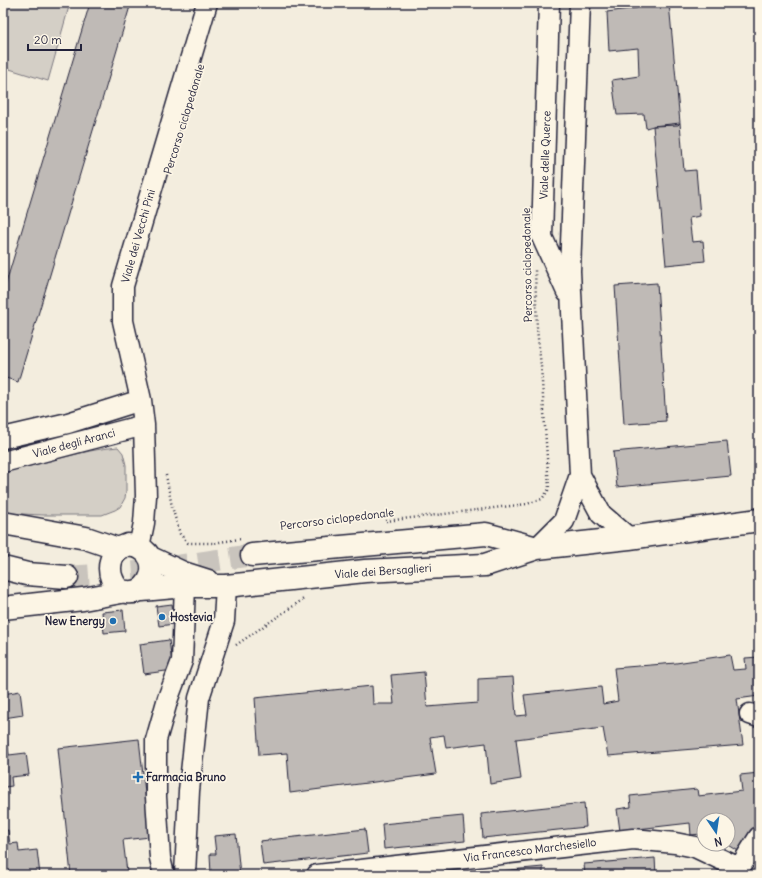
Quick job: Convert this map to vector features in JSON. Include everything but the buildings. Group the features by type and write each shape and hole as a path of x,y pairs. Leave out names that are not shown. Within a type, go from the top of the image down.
{"main road":[{"name":"Viale dei Bersaglieri","path":"3,608 83,599 132,591 185,586 226,586 365,571 485,565 537,548 629,538 759,520"},
{"path":"3,523 86,538 118,549"},
{"name":"Viale dei Bersaglieri","path":"248,547 486,534 537,548"},
{"path":"145,552 152,570 149,582 132,591 114,586 110,574 111,558 118,549 128,545 145,552 183,573 226,586"},
{"path":"3,568 27,574 67,577"}],"street":[{"name":"Viale dei Vecchi Pini","path":"145,552 144,524 146,496 144,425 141,400 123,321 123,286 207,3"},
{"name":"Viale delle Querce","path":"549,3 542,237 571,301"},
{"name":"Viale delle Querce","path":"537,548 564,521 580,475 570,271 580,3"},
{"name":"Viale degli Aranci","path":"3,438 68,423 141,400"},
{"name":"Viale degli Aranci","path":"3,462 144,425"},
{"name":"Viale delle Querce","path":"580,475 601,514 629,538"},
{"path":"164,875 160,858 157,812 156,740 168,698 182,661 185,586"},
{"path":"185,875 189,791 199,698 224,621 226,586"},
{"path":"168,698 199,698"},
{"name":"Via Francesco Marchesiello","path":"316,875 633,839 675,843 695,847 737,871 759,837"}],"path":[{"name":"Percorso ciclopedonale","path":"386,522 527,504 542,499 549,489 542,366 537,329 534,262"},
{"path":"164,469 172,507 180,534 188,543 213,543 248,547"}],"shaded area":[{"path":"3,3 70,3 48,81 3,67"},
{"path":"118,447 123,453 126,465 126,491 125,498 120,507 115,510 102,515 3,513 3,472 32,466 75,454"}],"tunnel":[{"path":"67,577 136,572 252,555"}],"place":[{"name":"Hostevia","path":"162,617"},
{"name":"New Energy","path":"113,621"},
{"name":"Farmacia Bruno","path":"138,777"}]}
